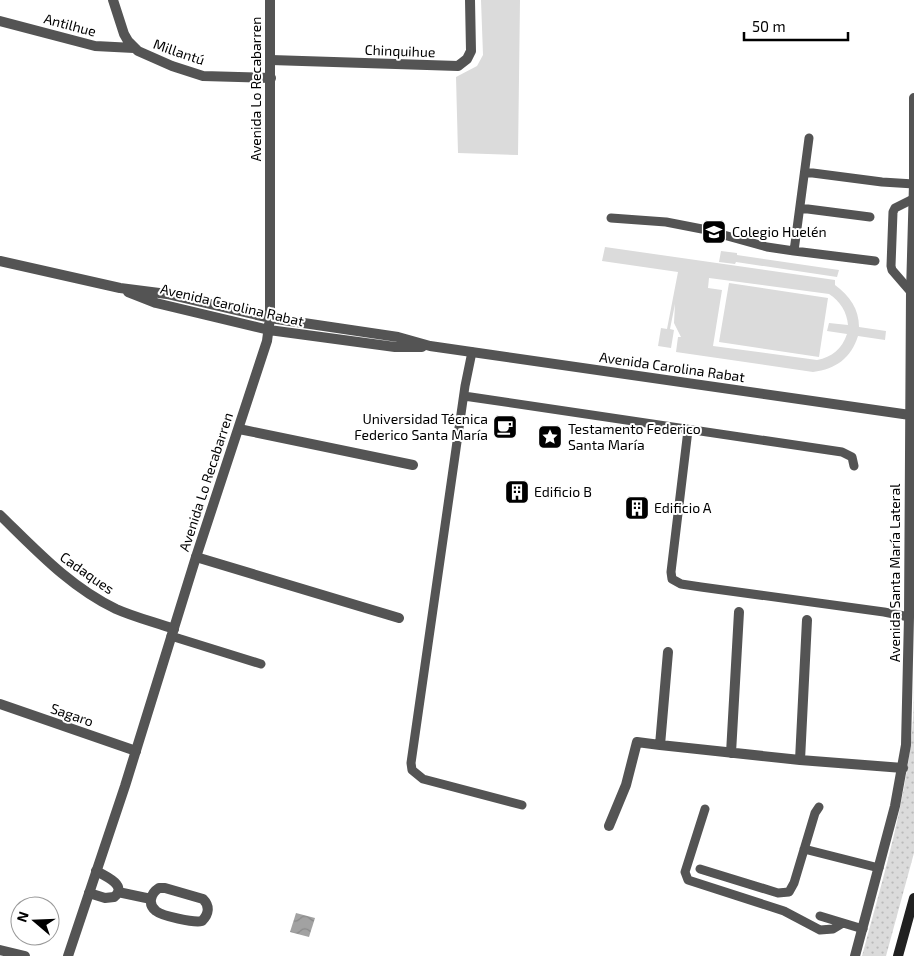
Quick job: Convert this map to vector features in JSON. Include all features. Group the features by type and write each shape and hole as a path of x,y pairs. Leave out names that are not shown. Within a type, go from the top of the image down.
{"main road":[{"path":"898,956 914,898"}],"street":[{"name":"Millantú","path":"113,0 124,34 138,52 203,76 271,78"},
{"name":"Avenida Lo Recabarren","path":"68,956 136,751 172,632 269,330 270,0"},
{"name":"Chinquihue","path":"271,60 458,66 467,59 471,51 470,0"},
{"name":"Antilhue","path":"0,21 95,46 134,48"},
{"name":"Avenida Santa María Lateral","path":"855,956 896,806 906,745 913,415 911,292 914,98"},
{"name":"Avenida Carolina Rabat","path":"0,261 120,288 167,294 270,318 398,337 430,346 913,415"},
{"name":"Avenida Carolina Rabat","path":"120,288 156,303 269,330 395,347 430,346"},
{"path":"238,429 413,465"},
{"name":"Cadaques","path":"0,515 59,572 95,598 172,632"},
{"path":"196,558 399,618"},
{"path":"732,753 738,612"},
{"path":"800,760 807,620"},
{"path":"660,745 668,652"},
{"name":"Sagaro","path":"0,704 136,751"},
{"path":"609,826 626,785 637,742 800,760 903,768"},
{"path":"88,893 114,898 118,892 119,888 116,883 96,871"},
{"path":"165,888 203,899 208,906 208,910 202,921 193,922 158,912 152,907 150,899 155,891 165,888"},
{"path":"118,892 150,899"},
{"path":"0,950 25,956"}],"lane":[{"path":"794,251 809,138"},
{"path":"805,172 882,182 914,183"},
{"path":"911,292 892,270 891,266 893,212 895,208 912,199"},
{"path":"800,208 870,217"},
{"path":"611,218 666,222 702,229 767,247 874,261"},
{"path":"472,352 412,753 412,770 423,779 522,805"},
{"path":"464,396 842,452 852,457 854,466"},
{"path":"688,430 671,572 672,579 681,584 909,617"},
{"path":"172,632 261,664"},
{"path":"700,869 778,893 785,893 792,888 815,813 819,807"},
{"path":"705,809 685,872 688,880 784,911 820,930 830,930 844,923"},
{"path":"804,849 879,868"},
{"path":"820,916 863,929"}],"shaded area":[{"path":"481,0 520,0 518,155 458,153 456,77 477,66 483,55"},
{"path":"605,247 835,280 835,285 853,303 859,320 859,327 886,331 885,340 858,336 847,356 836,365 813,372 676,352 678,337 681,337 674,323 675,304 670,329 674,330 671,348 658,346 661,328 667,329 678,272 602,261","holes":["709,278 829,294 842,307 848,325 829,323 827,331 847,334 836,352 827,357 817,360 713,346 722,290 708,288"]},
{"path":"721,251 839,270 837,277 736,262 735,264 719,262"},
{"path":"729,283 828,298 819,357 719,342"},
{"path":"914,707 914,853 886,956 862,956 892,845 904,790"}],"water":[{"path":"296,913 315,918 309,937 290,932"}],"place":[{"name":"Colegio Huelén","path":"714,232"},
{"name":"Universidad Técnica Federico Santa María","path":"505,427"},
{"name":"Testamento Federico Santa María","path":"550,437"},
{"name":"Edificio B","path":"517,492"},
{"name":"Edificio A","path":"637,508"}]}
